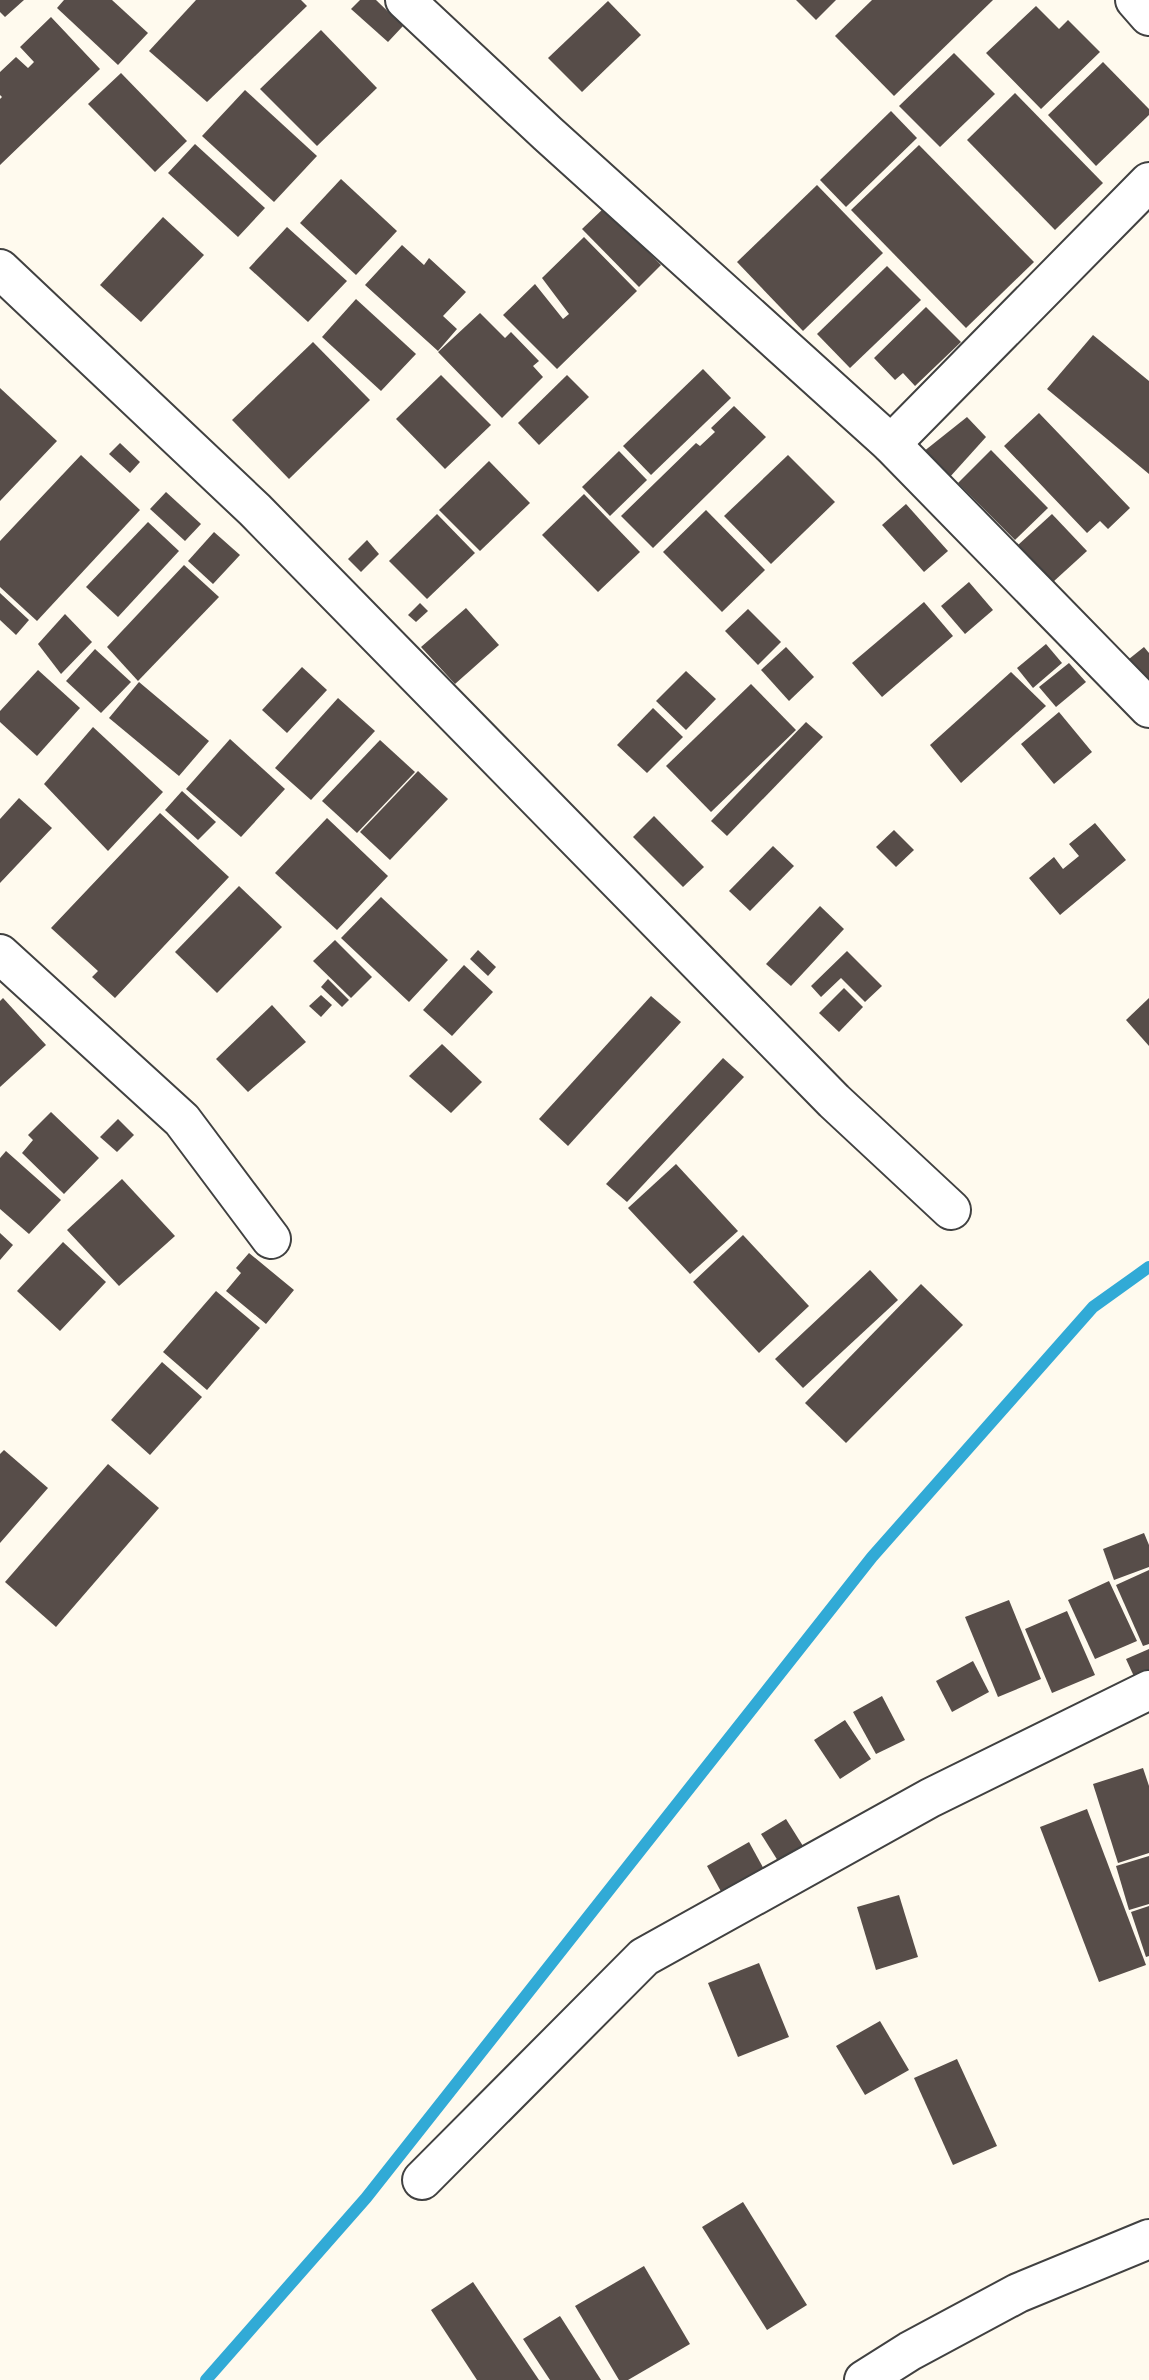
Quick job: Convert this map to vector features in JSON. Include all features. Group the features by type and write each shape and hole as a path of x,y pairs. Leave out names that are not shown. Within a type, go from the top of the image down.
{"street":[{"path":"405,0 548,134 891,444 1149,708"},
{"path":"1135,0 1149,16"},
{"path":"891,444 1149,182"},
{"path":"0,269 255,510 834,1101 951,1210"},
{"path":"0,954 182,1120 271,1239"},
{"path":"422,2180 644,1957 929,1798 1149,1689"},
{"path":"864,2380 910,2351 1018,2293 1149,2239"}],"building":[{"path":"0,0 24,0 5,17 0,12"},
{"path":"64,0 112,0 148,33 118,65 57,8"},
{"path":"196,0 301,0 307,6 207,102 149,51"},
{"path":"360,0 376,0 403,26 388,42 351,9"},
{"path":"796,0 836,0 816,20"},
{"path":"872,0 993,0 894,96 835,36"},
{"path":"608,1 641,35 582,92 548,58"},
{"path":"1036,6 1059,29 1068,20 1100,52 1041,109 986,53"},
{"path":"51,17 100,69 0,165 0,72 16,57 28,68 34,62 20,47"},
{"path":"321,30 377,88 317,146 260,89"},
{"path":"954,53 995,94 940,147 899,106"},
{"path":"1103,62 1149,109 1149,115 1096,166 1048,115"},
{"path":"121,73 187,141 155,172 88,104"},
{"path":"245,90 317,156 274,202 202,136"},
{"path":"1015,93 1103,183 1055,230 967,140"},
{"path":"891,111 917,138 846,207 820,180"},
{"path":"195,144 265,208 238,237 168,173"},
{"path":"919,145 1034,262 966,328 851,210"},
{"path":"341,179 397,231 356,275 300,223"},
{"path":"817,185 883,253 803,331 737,262"},
{"path":"605,207 661,265 639,287 582,229"},
{"path":"163,217 204,255 141,322 100,285"},
{"path":"287,227 347,281 308,322 249,268"},
{"path":"584,237 637,291 557,369 503,315 535,284 563,319 569,314 542,278"},
{"path":"402,245 424,265 429,258 466,292 443,316 457,329 438,351 365,285"},
{"path":"887,266 921,300 850,368 817,334"},
{"path":"356,299 416,354 381,391 322,337"},
{"path":"926,307 961,342 915,386 903,373 895,380 874,358"},
{"path":"480,313 505,338 511,332 539,361 533,366 543,377 502,418 438,352"},
{"path":"1093,335 1149,381 1149,474 1047,389"},
{"path":"313,342 370,400 289,479 232,420"},
{"path":"703,369 731,398 651,475 623,446"},
{"path":"441,375 491,425 445,469 396,419"},
{"path":"567,375 589,397 539,445 518,423"},
{"path":"0,388 57,441 0,501"},
{"path":"734,406 766,437 653,548 621,516 696,443 700,446 715,432 711,428"},
{"path":"1039,413 1130,508 1108,529 1100,521 1087,533 1004,446"},
{"path":"967,417 986,437 949,478 923,452"},
{"path":"120,443 140,462 130,473 109,454"},
{"path":"991,450 1048,508 1015,540 958,483"},
{"path":"619,451 647,480 610,516 582,487"},
{"path":"81,455 140,510 37,621 0,587 0,541"},
{"path":"788,455 835,502 771,564 724,516"},
{"path":"489,461 530,503 480,551 439,510"},
{"path":"166,492 201,524 185,541 150,509"},
{"path":"584,494 640,552 598,592 542,535"},
{"path":"906,504 948,551 924,572 882,525"},
{"path":"706,510 765,570 722,612 663,552"},
{"path":"437,514 475,553 427,599 389,561"},
{"path":"1052,514 1087,551 1053,582 1018,545"},
{"path":"148,522 179,551 118,617 86,587"},
{"path":"214,532 240,555 213,584 188,561"},
{"path":"367,540 379,554 361,572 348,559"},
{"path":"184,565 219,597 138,681 107,647"},
{"path":"969,582 993,610 965,634 941,606"},
{"path":"0,593 29,620 16,635 0,620"},
{"path":"924,602 953,636 882,697 852,663"},
{"path":"420,603 428,611 416,622 408,615"},
{"path":"466,608 499,645 455,684 421,647"},
{"path":"748,609 781,642 758,665 725,631"},
{"path":"65,614 92,642 61,674 38,644"},
{"path":"1046,644 1062,663 1033,688 1017,668"},
{"path":"786,647 814,677 789,701 761,670"},
{"path":"1144,647 1149,653 1149,683 1129,659"},
{"path":"95,649 131,682 101,713 66,681"},
{"path":"1069,663 1086,682 1056,707 1039,687"},
{"path":"302,667 327,690 287,733 262,710"},
{"path":"38,670 80,708 37,756 0,722 0,711"},
{"path":"686,671 716,699 686,730 656,701"},
{"path":"1011,672 1046,706 961,783 930,745"},
{"path":"139,682 209,741 179,776 109,718"},
{"path":"751,684 796,730 711,812 666,766"},
{"path":"338,698 375,731 311,800 275,768"},
{"path":"653,708 683,737 647,773 617,745"},
{"path":"1059,712 1092,752 1054,784 1021,744"},
{"path":"806,722 823,737 727,836 711,821"},
{"path":"93,727 163,792 108,851 44,784"},
{"path":"230,739 285,789 241,837 186,789"},
{"path":"380,740 415,772 357,833 322,801"},
{"path":"418,771 448,799 390,860 360,832"},
{"path":"182,791 216,822 198,840 165,810"},
{"path":"19,798 52,828 0,883 0,819"},
{"path":"160,813 229,877 115,998 92,977 98,971 51,928"},
{"path":"654,816 704,867 683,887 633,837"},
{"path":"327,818 388,876 337,930 275,873"},
{"path":"1095,823 1126,860 1060,915 1029,878 1054,857 1063,869 1079,856 1069,844"},
{"path":"894,830 914,850 896,867 876,847"},
{"path":"773,846 794,866 750,911 729,891"},
{"path":"239,886 282,927 217,993 175,952"},
{"path":"381,897 448,960 409,1002 341,938"},
{"path":"820,906 844,929 791,986 766,964"},
{"path":"335,940 372,977 351,998 313,961"},
{"path":"478,950 496,967 488,976 470,959"},
{"path":"847,951 882,986 865,1002 841,978 821,997 811,986"},
{"path":"464,965 493,992 452,1036 423,1010"},
{"path":"328,979 349,1000 342,1007 321,987"},
{"path":"844,988 863,1007 839,1032 819,1013"},
{"path":"321,995 332,1005 321,1017 309,1006"},
{"path":"651,996 681,1022 568,1146 539,1119"},
{"path":"3,998 46,1045 0,1087 0,1001"},
{"path":"1149,998 1149,1046 1126,1020"},
{"path":"272,1005 306,1042 248,1092 216,1059"},
{"path":"442,1044 482,1082 451,1113 409,1076"},
{"path":"723,1058 744,1077 627,1202 606,1184"},
{"path":"51,1112 99,1158 64,1194 22,1153 33,1140 28,1135"},
{"path":"118,1119 134,1135 117,1152 100,1137"},
{"path":"6,1151 61,1200 29,1234 0,1209 0,1158"},
{"path":"676,1164 738,1231 690,1274 628,1208"},
{"path":"122,1179 175,1236 119,1286 67,1230"},
{"path":"0,1233 13,1245 0,1260"},
{"path":"743,1235 809,1306 759,1353 693,1282"},
{"path":"63,1242 106,1282 60,1331 17,1291"},
{"path":"249,1253 294,1290 266,1324 226,1291 241,1273 236,1268"},
{"path":"870,1270 898,1300 803,1388 775,1359"},
{"path":"921,1284 963,1325 846,1443 805,1403"},
{"path":"216,1291 260,1328 207,1390 163,1352"},
{"path":"162,1362 202,1397 150,1455 111,1420"},
{"path":"4,1450 48,1488 0,1543 0,1454"},
{"path":"108,1464 159,1508 56,1627 5,1582"},
{"path":"1144,1533 1149,1545 1149,1567 1114,1580 1103,1549"},
{"path":"1149,1570 1149,1644 1143,1646 1116,1585"},
{"path":"1109,1581 1137,1641 1095,1659 1068,1600"},
{"path":"1009,1600 1041,1679 998,1697 965,1617"},
{"path":"1067,1611 1095,1675 1052,1693 1025,1629"},
{"path":"1149,1649 1149,1678 1137,1683 1126,1659"},
{"path":"973,1661 989,1692 952,1712 936,1681"},
{"path":"882,1696 905,1740 876,1754 853,1712"},
{"path":"845,1720 871,1759 840,1779 814,1740"},
{"path":"1143,1768 1149,1786 1149,1853 1118,1863 1093,1784"},
{"path":"1087,1809 1146,1965 1099,1982 1040,1827"},
{"path":"786,1819 803,1846 778,1861 761,1834"},
{"path":"749,1842 766,1873 724,1897 707,1866"},
{"path":"1149,1856 1149,1904 1129,1910 1116,1866"},
{"path":"899,1895 918,1957 876,1970 857,1907"},
{"path":"1149,1906 1149,1956 1146,1957 1131,1912"},
{"path":"759,1963 789,2037 738,2057 708,1983"},
{"path":"880,2021 909,2070 865,2095 836,2046"},
{"path":"957,2059 997,2146 953,2165 914,2078"},
{"path":"743,2202 807,2305 767,2330 702,2227"},
{"path":"644,2266 690,2344 628,2380 619,2380 575,2306"},
{"path":"473,2282 539,2380 477,2380 431,2310"},
{"path":"560,2316 601,2380 550,2380 523,2339"}],"waterway":[{"path":"206,2380 366,2198 872,1557 1093,1307 1149,1267"}]}
